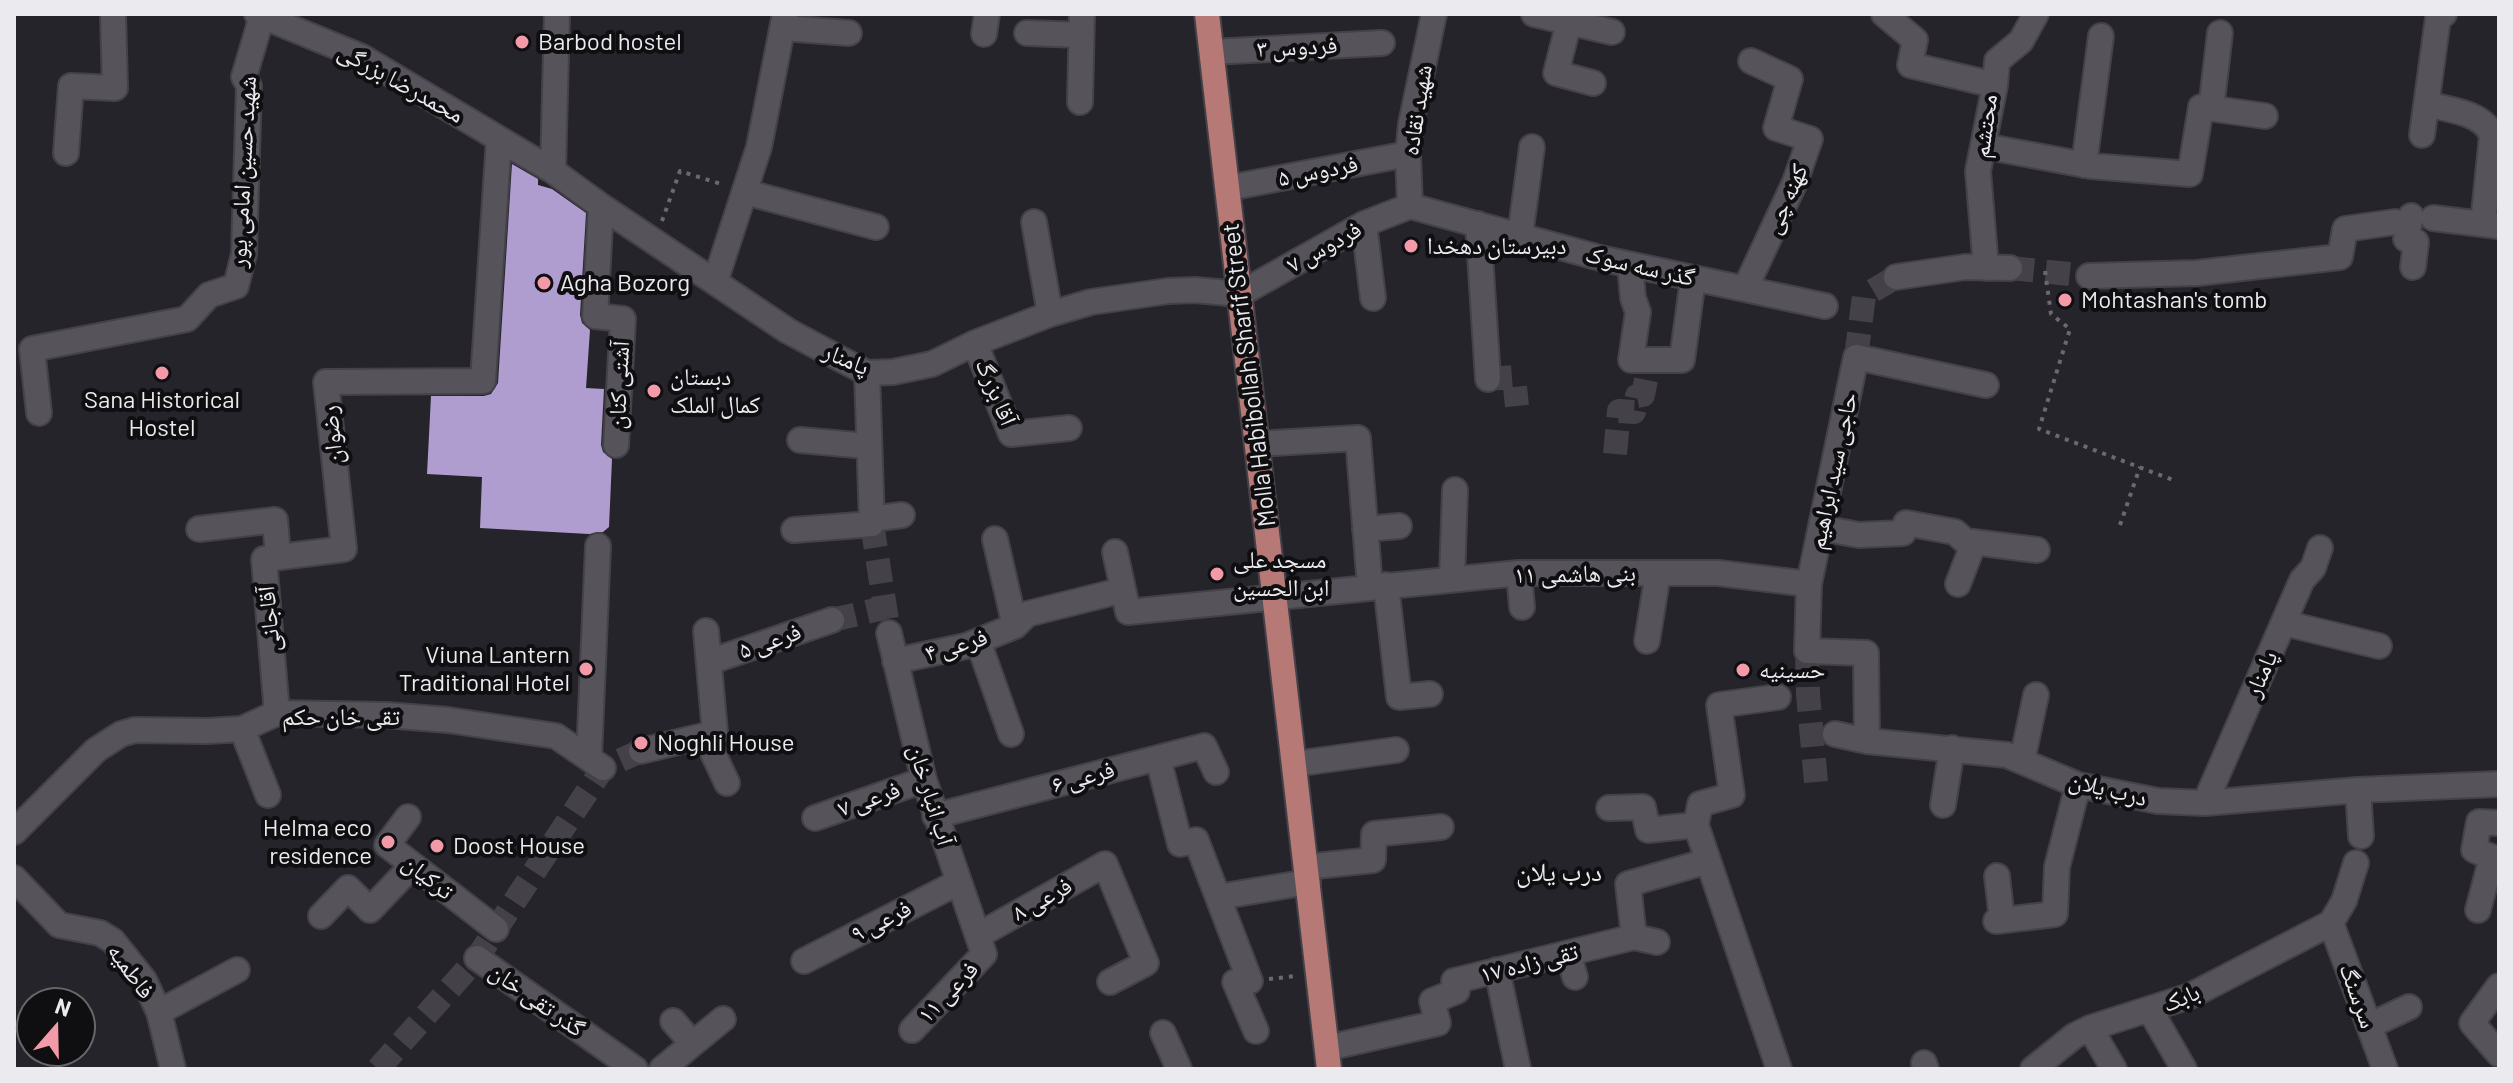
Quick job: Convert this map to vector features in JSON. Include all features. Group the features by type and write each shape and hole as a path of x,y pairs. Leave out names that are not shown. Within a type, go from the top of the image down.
{"main road":[{"name":"Molla Habibollah Sharif Street","path":"1207,14 1328,1058"}],"street":[{"path":"66,153 71,86 115,88 113,14"},
{"path":"553,171 557,14"},
{"name":"شهید نقاده","path":"1410,206 1408,154 1411,124 1434,14"},
{"path":"1534,14 1612,32"},
{"name":"محتشم","path":"1884,14 1915,40 1910,65 1995,85 1978,171 1998,268 1942,269 1896,277"},
{"path":"1995,85 1997,61 2021,41 2036,14"},
{"path":"2422,135 2438,18 2444,14"},
{"name":"محمدرضا بزرگی","path":"260,15 362,57 499,139"},
{"name":"شهید حسین امامی پور","path":"39,413 32,349 187,319 209,295 236,286 244,254 249,86 244,77 260,15"},
{"path":"715,282 759,147 784,21 849,33"},
{"path":"1569,22 1556,73 1593,83"},
{"path":"1027,33 1081,24 1080,102"},
{"path":"2211,109 2220,33"},
{"path":"2084,165 2101,36"},
{"name":"فردوس ۳","path":"1212,52 1382,43"},
{"name":"کهنه چی","path":"1745,289 1800,171 1810,139 1776,128 1790,79 1751,61"},
{"path":"2089,276 2197,273 2340,257 2345,229 2413,219 2491,225 2490,129 2483,120 2427,104"},
{"path":"1983,146 2084,165 2190,174 2201,107 2265,116"},
{"name":"پامنار","path":"499,139 553,171 788,331 867,373 893,372 932,364 975,343 1091,302 1129,295 1195,290 1240,294"},
{"name":"رضوان","path":"341,556 326,382 483,381 499,139"},
{"path":"1520,236 1532,147"},
{"name":"فردوس ۵","path":"1228,188 1408,154"},
{"path":"745,192 876,227"},
{"name":"آشتی کنان","path":"601,206 595,316 623,319 616,445"},
{"name":"گذر سه سوک","path":"1410,206 1520,236 1606,247 1630,265 1825,306"},
{"name":"فردوس ۷","path":"1240,294 1364,224 1410,206"},
{"path":"2413,219 2406,239 2416,242 2413,267"},
{"path":"1034,222 1050,314"},
{"path":"1364,224 1373,298"},
{"path":"1478,224 1488,379"},
{"path":"1630,265 1633,298 1638,312 1631,360 1682,360 1693,279"},
{"name":"آقا بزرگ","path":"975,343 1011,434 1069,428"},
{"name":"حاجی سید ابراهیم","path":"1809,584 1856,357 1986,385"},
{"path":"867,373 871,522"},
{"path":"1257,444 1358,438 1365,529 1399,697 1430,694"},
{"path":"800,440 867,446"},
{"path":"1452,579 1455,490"},
{"path":"794,530 871,522 902,515"},
{"path":"199,529 275,520 278,556"},
{"path":"1821,528 1859,535 1903,533 1906,523 1955,532 1965,541 2037,550"},
{"path":"1365,529 1399,526"},
{"path":"995,539 1015,626"},
{"path":"1958,584 1974,542"},
{"name":"تقی خان حکم","path":"14,832 96,750 121,734 135,730 242,729 277,713 386,715 556,736 596,762 598,546"},
{"name":"پامنار","path":"2205,803 2302,580 2313,568 2320,548"},
{"path":"1115,552 1123,590"},
{"name":"آقاجانی","path":"277,713 264,559 278,556 341,556"},
{"path":"1519,573 1522,607"},
{"name":"بنی هاشمی ۱۱","path":"1123,590 1128,612 1519,573 1718,573 1809,584"},
{"path":"1647,641 1658,573"},
{"path":"1809,584 1807,651 1866,653 1867,741"},
{"name":"فرعی ۴","path":"895,661 978,641 1015,626 1027,614 1123,590"},
{"name":"فرعی ۵","path":"709,662 832,620"},
{"path":"2284,623 2379,646"},
{"name":"فرعی ۵","path":"705,736 715,733 706,631"},
{"name":"آب انبار خان","path":"889,633 924,780 982,944"},
{"path":"978,641 1011,734"},
{"path":"2022,761 2036,695"},
{"path":"1778,697 1719,705 1712,718 1732,795 1700,804 1696,825 1779,1069"},
{"path":"242,729 268,795"},
{"name":"درب یلان","path":"1835,734 1867,741 1988,752 2022,761 2078,785 2158,801 2205,803 2358,790 2499,784"},
{"path":"641,751 705,736 727,783"},
{"name":"فرعی ۶","path":"935,816 1204,746 1216,772"},
{"path":"1943,805 1952,748"},
{"path":"1294,764 1396,750"},
{"path":"1158,758 1180,844 1196,840 1250,981 1235,982 1256,1031"},
{"name":"فرعی ۷","path":"815,818 924,780"},
{"path":"1997,876 1999,920 2055,914 2057,867 2078,785"},
{"path":"2358,790 2361,836"},
{"path":"1609,808 1643,807 1648,830 1696,825"},
{"name":"ترکیان","path":"408,817 387,845 496,929"},
{"path":"2478,910 2492,857 2474,850 2489,823"},
{"path":"1218,897 1373,860 1374,834 1441,827"},
{"name":"تقی زاده ۱۷","path":"1328,1058 1438,1023 1432,1001 1457,991 1454,981 1568,953 1646,940 1628,884 1708,861"},
{"path":"2331,923 2344,901 2356,863"},
{"name":"فرعی ۸","path":"982,944 1105,864 1146,963 1110,982"},
{"path":"321,916 348,888 370,910 413,865"},
{"name":"فاطمیه","path":"14,878 59,925 100,933 113,941 144,980 159,1012 173,1069"},
{"name":"فرعی ۹","path":"804,961 959,882"},
{"name":"بابک","path":"2033,1069 2074,1036 2090,1028 2190,996 2331,923"},
{"name":"سرسنگ","path":"2331,923 2385,1069"},
{"name":"فرعی ۱۱","path":"912,1030 982,944"},
{"path":"1568,953 1575,977"},
{"name":"گذر تقی خان","path":"477,958 635,1069"},
{"path":"159,1012 237,970"},
{"path":"1497,970 1518,1069"},
{"path":"2499,986 2472,1023 2499,1054"},
{"path":"2369,1026 2409,1007"},
{"path":"2150,1010 2184,1069"},
{"path":"662,1069 723,1019"},
{"path":"673,1021 692,1043"},
{"path":"2090,1028 2114,1069"},
{"path":"1163,1033 1179,1069"}],"path":[{"path":"655,241 680,171 745,192"},
{"path":"2045,271 2051,314 2070,329 2039,429 2173,480"},
{"path":"2120,525 2140,467"},
{"path":"1250,981 1318,974"}],"building":[{"name":"Agha Bozorg","path":"512,164 538,179 538,185 552,189 586,213 580,315 582,323 590,330 586,388 604,389 601,445 603,452 612,459 609,527 603,532 589,534 480,528 482,477 427,474 431,396 484,396 491,394 498,383"}],"tunnel":[{"path":"2010,268 2089,276"},
{"path":"1856,357 1864,296 1896,277"},
{"path":"1615,454 1619,411 1634,412 1637,396 1643,395 1650,360"},
{"path":"1488,379 1514,377 1517,406"},
{"path":"872,524 889,633"},
{"path":"832,620 884,608"},
{"path":"1807,651 1816,782"},
{"path":"378,1069 477,958 603,768 641,751"}],"place":[{"name":"Barbod hostel","path":"522,42"},
{"name":"دبیرستان دهخدا","path":"1411,246"},
{"name":"Agha Bozorg","path":"544,283"},
{"name":"Mohtashan's tomb","path":"2065,300"},
{"name":"Sana Historical Hostel","path":"162,373"},
{"name":"دبستان کمال الملک","path":"654,391"},
{"name":"مسجد علی ابن الحسین","path":"1217,574"},
{"name":"Viuna Lantern Traditional Hotel","path":"586,669"},
{"name":"حسینیه","path":"1743,670"},
{"name":"Noghli House","path":"641,743"},
{"name":"Helma eco residence","path":"388,842"},
{"name":"Doost House","path":"437,846"}],"district":[{"name":"درب یلان","path":"1559,872"}]}
